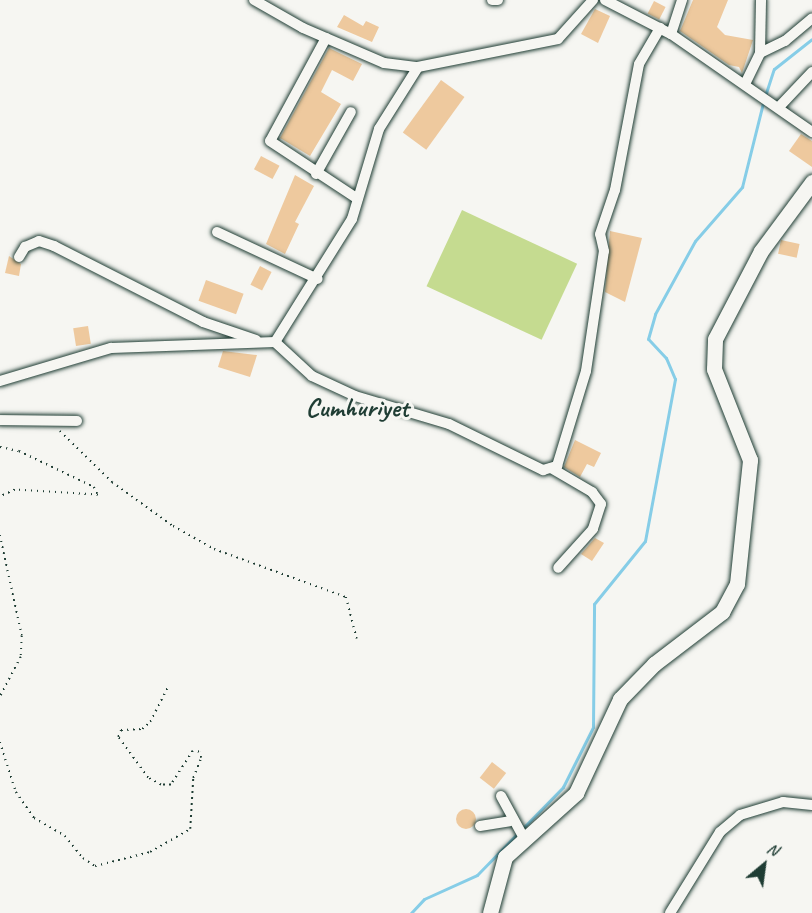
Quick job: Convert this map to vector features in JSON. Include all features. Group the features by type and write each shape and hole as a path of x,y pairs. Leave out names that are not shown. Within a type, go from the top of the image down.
{"street":[{"path":"254,0 326,38 384,63 418,67 558,39 593,0"},
{"path":"492,0 498,0"},
{"path":"605,0 671,34 749,86 812,132"},
{"path":"671,34 682,0"},
{"path":"749,86 760,54 761,0"},
{"path":"760,54 785,41 812,18"},
{"path":"19,257 39,241 54,246 203,322 270,343 312,376 355,396 448,424 543,470 557,466 586,371 604,251 600,234 615,190 639,64 660,28"},
{"path":"326,38 270,141 316,174 358,199"},
{"path":"270,343 318,279 352,219 379,129 418,67"},
{"path":"779,107 812,72"},
{"path":"316,174 351,112"},
{"path":"490,913 497,874 505,857 576,793 620,699 654,664 722,612 737,584 750,460 714,369 715,339 761,251 812,182"},
{"path":"217,232 318,279"},
{"path":"0,381 111,348 270,343"},
{"path":"0,420 42,419 77,422"},
{"path":"550,468 592,492 601,504 594,529 558,568"},
{"path":"501,796 510,821 525,840"},
{"path":"670,913 720,832 740,816 783,802 812,805"},
{"path":"480,826 510,821"}],"path":[{"path":"42,419 82,449 112,482 173,526 214,549 346,597 357,639"},
{"path":"0,447 19,450 94,487 98,495 15,490 0,497"},
{"path":"0,535 22,636 21,657 0,697"},
{"path":"0,742 16,792 34,818 65,836 83,858 95,866 150,852 190,829 189,803 199,752 193,751 171,784 161,785 148,778 118,737 121,730 142,729 150,722 166,688"}],"green space":[{"path":"462,210 577,264 542,340 427,286"}],"building":[{"path":"693,0 728,0 717,27 725,35 753,40 742,73 739,67 729,65 680,31"},
{"path":"654,1 666,7 659,19 648,13"},
{"path":"595,9 610,16 598,43 581,34"},
{"path":"344,15 363,26 366,21 379,27 372,42 337,27"},
{"path":"329,48 362,64 353,81 332,70 321,92 341,104 310,156 280,138"},
{"path":"441,80 464,97 426,150 403,133"},
{"path":"801,134 812,141 812,167 789,151"},
{"path":"261,156 280,166 272,179 254,169"},
{"path":"295,175 314,186 295,222 299,224 285,254 266,244"},
{"path":"610,231 642,238 625,302 605,292"},
{"path":"781,240 800,244 797,258 778,254"},
{"path":"9,256 21,264 19,276 5,273"},
{"path":"260,266 272,272 262,291 250,285"},
{"path":"206,280 244,294 236,314 198,301"},
{"path":"88,326 91,344 76,346 73,328"},
{"path":"223,351 257,355 250,377 218,367"},
{"path":"575,440 601,453 594,467 587,464 580,477 564,467"},
{"path":"595,538 604,543 592,561 581,554"},
{"path":"492,762 506,773 494,789 480,778"},
{"path":"466,809 473,812 476,819 473,826 466,829 459,826 456,819 459,812"}],"waterway":[{"path":"765,96 774,69 812,39"},
{"path":"523,828 563,787 593,727 594,604 645,541 675,379 666,358 648,339 655,314 695,241 742,187 763,103"},
{"path":"411,913 424,899 477,875 518,833"}],"district":[{"name":"Cumhuriyet","path":"357,408"}]}
